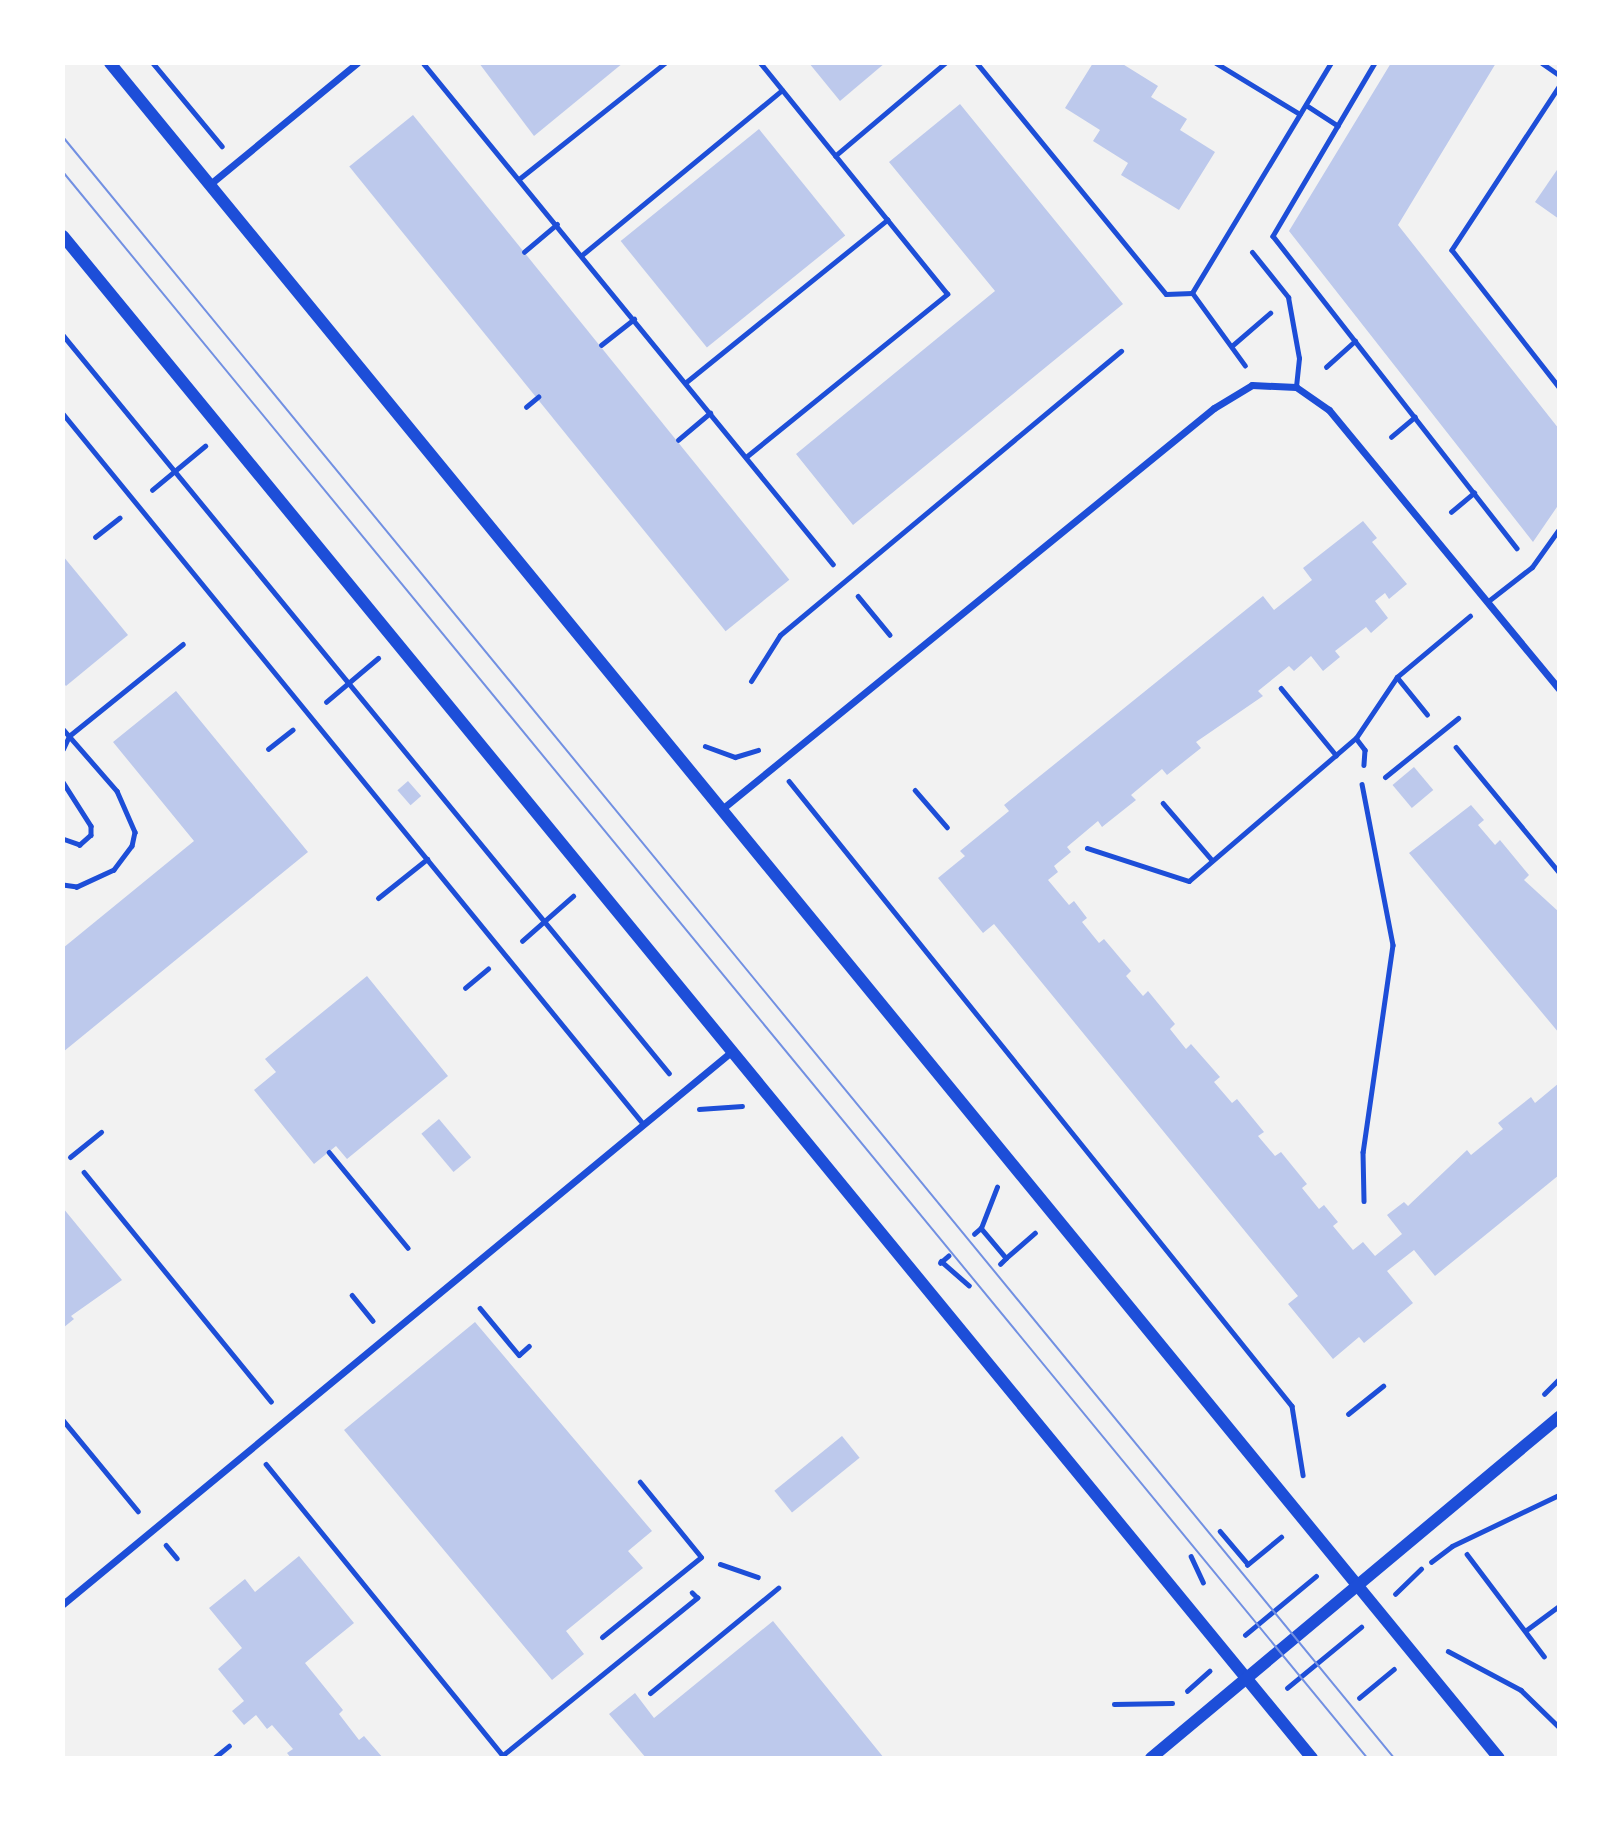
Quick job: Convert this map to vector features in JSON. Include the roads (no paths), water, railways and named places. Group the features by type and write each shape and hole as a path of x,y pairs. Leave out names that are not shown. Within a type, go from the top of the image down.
{"street":[{"path":"110,63 1499,1758"},
{"path":"209,184 357,63"},
{"path":"63,236 1312,1758"},
{"path":"722,809 1214,408 1252,385 1296,387 1329,410 1559,689"},
{"path":"63,1604 251,1445 731,1052"},
{"path":"1151,1758 1358,1588 1559,1417"}],"lane":[{"path":"1252,252 1288,298 1298,358 1296,387"},
{"path":"751,681 780,635 844,578 1121,351"},
{"path":"63,414 643,1124"},
{"path":"1487,602 1532,567 1559,529"},
{"path":"1385,776 1458,718"},
{"path":"378,898 427,859"},
{"path":"70,1157 100,1132"},
{"path":"602,1637 701,1557 640,1482"},
{"path":"650,1693 778,1588"}],"tram line":[{"path":"63,137 1394,1758"},
{"path":"63,172 1367,1758"}]}
